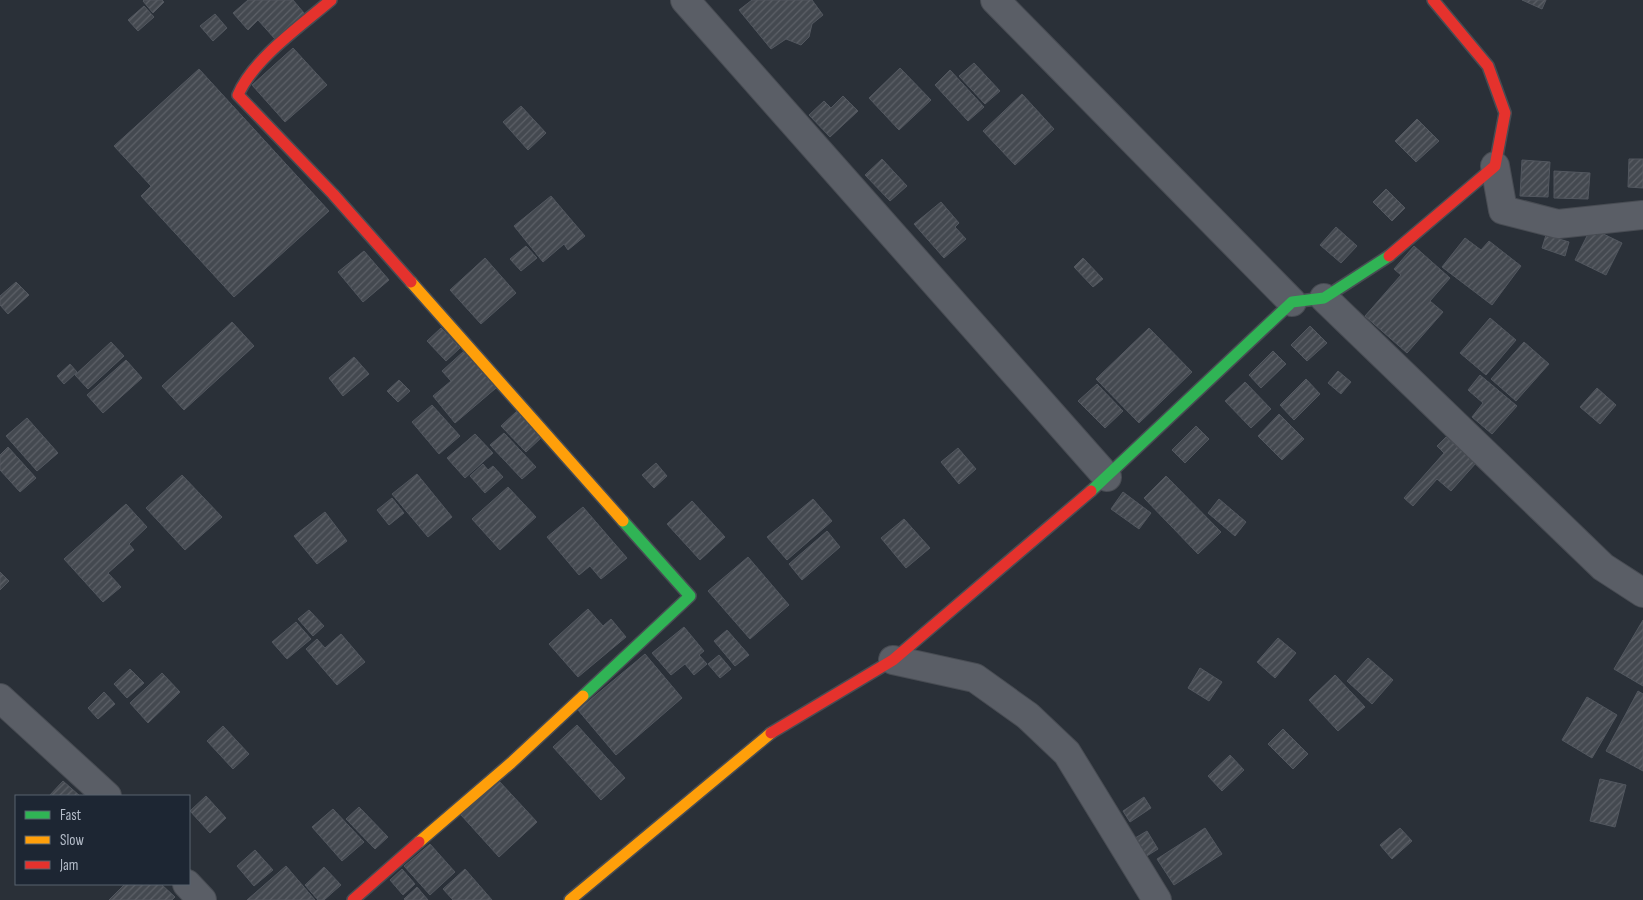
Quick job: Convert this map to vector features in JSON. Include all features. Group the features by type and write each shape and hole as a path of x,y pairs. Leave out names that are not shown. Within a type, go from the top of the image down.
{"street":[{"path":"331,0 254,70 239,88 238,95 333,194 690,596 510,763 353,900"},
{"path":"685,0 1107,477"},
{"path":"995,0 1292,302"},
{"path":"1433,0 1488,66 1505,113 1495,166 1503,210 1558,224 1643,215"},
{"path":"570,900 766,736 893,660 1107,477 1292,302 1324,298 1380,263 1495,166"},
{"path":"1324,298 1603,567 1643,593"},
{"path":"893,660 976,678 1028,716 1066,753 1157,900"},
{"path":"0,698 106,795"},
{"path":"188,885 202,900"}],"building":[{"path":"144,0 162,0 164,2 153,13"},
{"path":"248,0 293,0 304,13 275,39 258,20 248,30 233,13"},
{"path":"752,0 812,0 823,15 812,24 809,37 801,45 786,39 771,49 739,10"},
{"path":"1522,0 1546,0 1542,9"},
{"path":"144,6 154,17 138,31 128,20"},
{"path":"215,14 227,28 213,41 200,26"},
{"path":"293,48 327,85 285,122 252,85"},
{"path":"974,63 1000,91 985,104 959,76"},
{"path":"900,68 931,100 899,130 869,98"},
{"path":"199,69 329,211 234,297 141,196 151,186 114,146"},
{"path":"950,70 984,107 968,121 935,85"},
{"path":"1022,94 1054,129 1015,165 983,131"},
{"path":"843,96 858,111 830,137 809,115 824,101 831,108"},
{"path":"521,106 546,133 528,150 503,122"},
{"path":"1417,119 1439,141 1416,162 1395,141"},
{"path":"882,159 907,186 890,201 865,175"},
{"path":"1629,159 1643,159 1643,188 1628,187"},
{"path":"1522,160 1550,162 1548,197 1520,196"},
{"path":"1554,171 1590,173 1588,199 1554,198"},
{"path":"1386,189 1405,208 1392,221 1373,202"},
{"path":"551,196 585,236 568,250 564,244 543,262 514,226"},
{"path":"941,202 959,223 955,227 966,239 944,258 914,224"},
{"path":"1336,227 1357,246 1341,263 1320,245"},
{"path":"1591,228 1622,243 1606,275 1575,260"},
{"path":"1546,235 1569,242 1565,256 1542,248"},
{"path":"1465,238 1481,250 1489,241 1521,266 1492,305 1442,267"},
{"path":"526,246 537,258 521,271 510,259"},
{"path":"1414,246 1450,278 1430,301 1443,312 1407,353 1365,316 1401,275 1394,269"},
{"path":"364,251 389,280 363,302 338,272"},
{"path":"485,258 516,293 481,324 450,290"},
{"path":"1083,258 1103,279 1093,287 1074,267"},
{"path":"16,282 29,295 8,314 0,305 0,296"},
{"path":"1490,318 1516,340 1486,375 1460,353"},
{"path":"232,322 254,346 184,410 162,386"},
{"path":"1310,326 1327,343 1307,361 1291,345"},
{"path":"441,328 460,348 446,361 427,341"},
{"path":"1149,328 1192,372 1139,423 1096,379"},
{"path":"111,342 124,356 88,389 75,375"},
{"path":"1524,342 1549,364 1516,401 1491,379"},
{"path":"464,351 496,388 455,423 433,396 451,381 442,371"},
{"path":"1273,351 1286,364 1261,388 1249,375"},
{"path":"354,357 369,374 343,396 329,378"},
{"path":"126,360 142,378 103,413 87,395"},
{"path":"70,364 77,372 64,384 57,376"},
{"path":"1338,371 1351,382 1341,394 1328,383"},
{"path":"1480,375 1517,406 1492,434 1472,417 1483,403 1468,390"},
{"path":"1306,379 1320,394 1294,420 1280,405"},
{"path":"399,380 410,391 398,402 387,391"},
{"path":"1245,382 1271,409 1251,428 1225,401"},
{"path":"1097,384 1123,411 1105,428 1078,401"},
{"path":"1597,388 1616,405 1600,424 1580,407"},
{"path":"432,405 460,436 439,454 412,422"},
{"path":"517,411 542,437 526,452 501,426"},
{"path":"1279,414 1304,439 1282,460 1258,436"},
{"path":"27,418 58,453 37,471 6,436"},
{"path":"1196,426 1209,439 1185,463 1172,450"},
{"path":"504,433 536,467 522,479 490,445"},
{"path":"475,434 493,453 465,478 447,458"},
{"path":"1446,437 1476,463 1451,491 1437,479 1413,506 1404,498 1444,453 1437,446"},
{"path":"8,447 36,478 20,492 0,470 0,455"},
{"path":"958,448 976,469 959,484 941,462"},
{"path":"656,463 667,476 654,488 642,475"},
{"path":"483,464 488,470 493,466 503,477 485,493 470,476"},
{"path":"417,474 452,517 428,537 392,494"},
{"path":"182,475 222,517 185,550 146,508"},
{"path":"1166,476 1221,532 1198,554 1144,498"},
{"path":"508,487 536,517 500,550 472,519"},
{"path":"1123,492 1151,513 1139,529 1111,509"},
{"path":"392,498 404,513 389,525 377,510"},
{"path":"813,499 832,521 787,560 767,537"},
{"path":"1219,499 1246,522 1235,536 1208,513"},
{"path":"692,501 725,537 700,560 667,524"},
{"path":"126,504 147,527 129,544 134,550 108,573 121,587 103,602 64,559"},
{"path":"583,507 627,558 601,579 590,566 579,575 547,537"},
{"path":"325,512 347,541 317,564 294,536"},
{"path":"904,519 930,548 906,568 881,538"},
{"path":"827,531 840,547 802,580 789,564"},
{"path":"748,557 789,605 750,639 708,591"},
{"path":"0,572 9,581 0,590"},
{"path":"588,609 603,626 611,619 626,637 578,677 549,644"},
{"path":"309,610 324,626 313,636 298,619"},
{"path":"1643,620 1643,686 1614,669"},
{"path":"296,622 311,639 287,659 272,642"},
{"path":"684,627 704,651 699,655 707,664 694,675 685,664 671,675 652,653"},
{"path":"727,630 749,655 735,666 714,641"},
{"path":"341,634 365,662 337,685 306,649 317,639 325,648"},
{"path":"1278,638 1296,653 1275,678 1257,662"},
{"path":"645,654 682,698 616,755 578,710"},
{"path":"719,655 731,669 720,678 708,664"},
{"path":"1368,658 1393,680 1372,704 1347,681"},
{"path":"1200,668 1222,682 1209,701 1188,688"},
{"path":"130,669 144,683 127,698 114,684"},
{"path":"162,673 180,692 148,723 130,703"},
{"path":"1335,675 1365,707 1338,731 1309,700"},
{"path":"1638,691 1643,694 1643,771 1606,751"},
{"path":"104,692 115,704 98,719 88,708"},
{"path":"1587,697 1617,715 1592,758 1562,740"},
{"path":"577,725 625,778 601,800 553,747"},
{"path":"223,726 249,754 233,769 207,741"},
{"path":"1283,729 1308,754 1293,769 1268,744"},
{"path":"1230,755 1244,770 1222,791 1208,776"},
{"path":"1600,779 1626,785 1615,827 1590,821"},
{"path":"63,781 79,795 50,795"},
{"path":"499,781 537,822 499,857 461,815"},
{"path":"206,796 226,818 210,833 190,811"},
{"path":"1144,797 1151,808 1130,822 1123,811"},
{"path":"359,807 388,837 375,849 346,819"},
{"path":"333,809 364,842 342,861 312,827"},
{"path":"1205,828 1222,854 1174,885 1157,859"},
{"path":"1400,828 1412,841 1392,859 1380,845"},
{"path":"1147,831 1158,849 1142,859 1130,841"},
{"path":"430,844 455,872 430,895 404,866"},
{"path":"255,850 273,870 254,886 237,866"},
{"path":"286,866 315,900 247,900"},
{"path":"324,867 341,885 324,900 318,900 305,885"},
{"path":"402,869 415,884 403,895 390,880"},
{"path":"465,869 492,900 453,900 443,889"},
{"path":"124,885 162,885 175,897 172,900 109,900"},
{"path":"417,887 428,900 404,899"}],"traffic: fast":[{"path":"1091,491 1292,302 1324,298 1389,256"},
{"path":"583,696 690,596 623,521"}],"traffic: slow":[{"path":"411,282 623,521"},
{"path":"419,842 511,763 583,696"},
{"path":"570,900 771,733"}],"traffic: jam":[{"path":"331,0 266,56 255,68 238,95 333,194 411,282"},
{"path":"1389,256 1495,166 1505,113 1488,66 1433,0"},
{"path":"771,733 893,660 1091,491"},
{"path":"353,900 419,842"}]}
